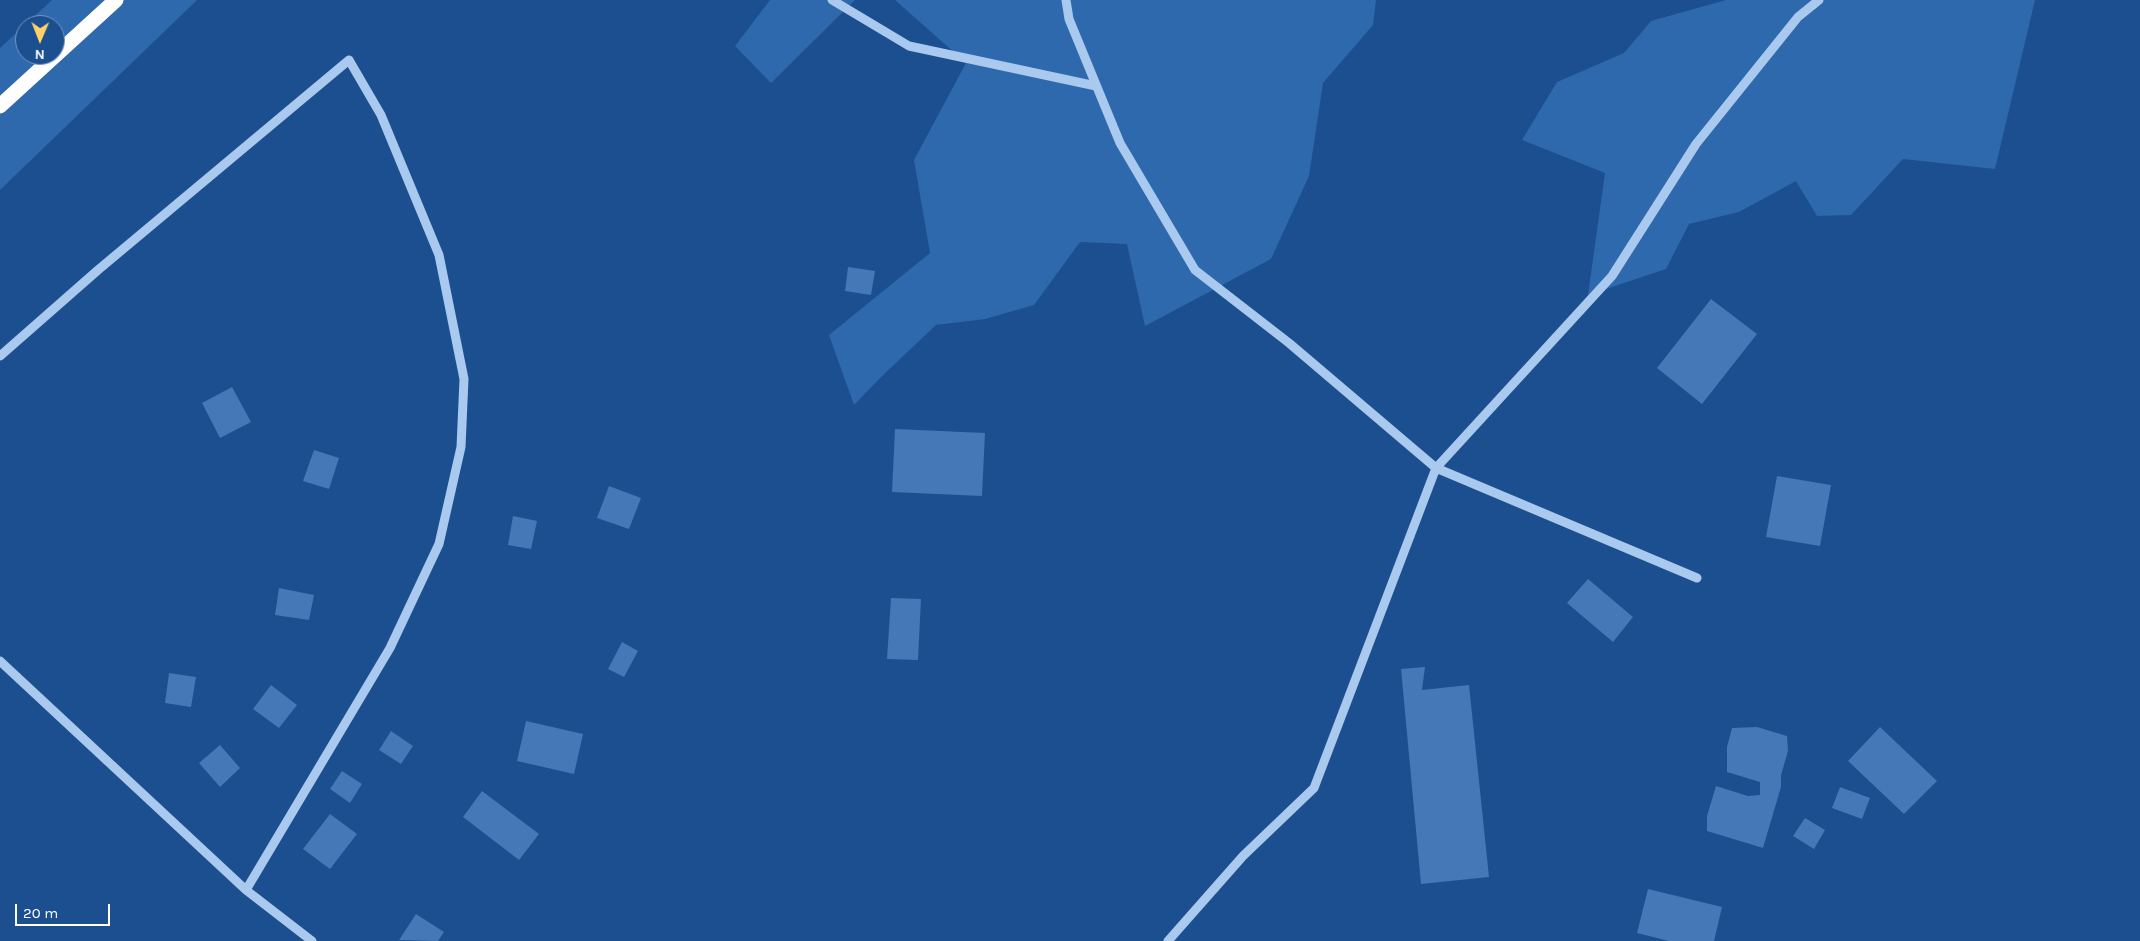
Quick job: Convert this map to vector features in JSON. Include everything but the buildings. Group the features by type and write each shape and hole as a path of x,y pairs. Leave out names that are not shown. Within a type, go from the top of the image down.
{"highway":[{"path":"0,106 116,0"}],"street":[{"path":"832,0 909,46 1096,86"},
{"path":"1066,0 1069,19 1120,143 1195,270 1289,343 1436,468 1697,578"},
{"path":"1168,941 1243,856 1314,788 1436,468 1612,276 1696,144 1798,17 1818,0"},
{"path":"0,356 98,270 349,60 381,115 439,255 464,380 461,446 439,544 390,648 246,890"},
{"path":"0,661 246,890 312,941"}],"shaded area":[{"path":"52,0 197,0 0,190 0,48 15,34 15,65 65,65 65,15 36,15"},
{"path":"770,0 855,0 771,83 735,46"},
{"path":"895,0 1376,0 1373,25 1323,83 1309,176 1271,259 1145,326 1127,244 1080,242 1034,305 985,319 936,325 854,405 829,335 930,253 914,160 966,63"},
{"path":"1726,0 2035,0 1995,169 1903,159 1851,215 1817,216 1796,181 1739,212 1689,224 1666,269 1588,295 1605,173 1522,140 1557,82 1624,53 1651,21"}]}
